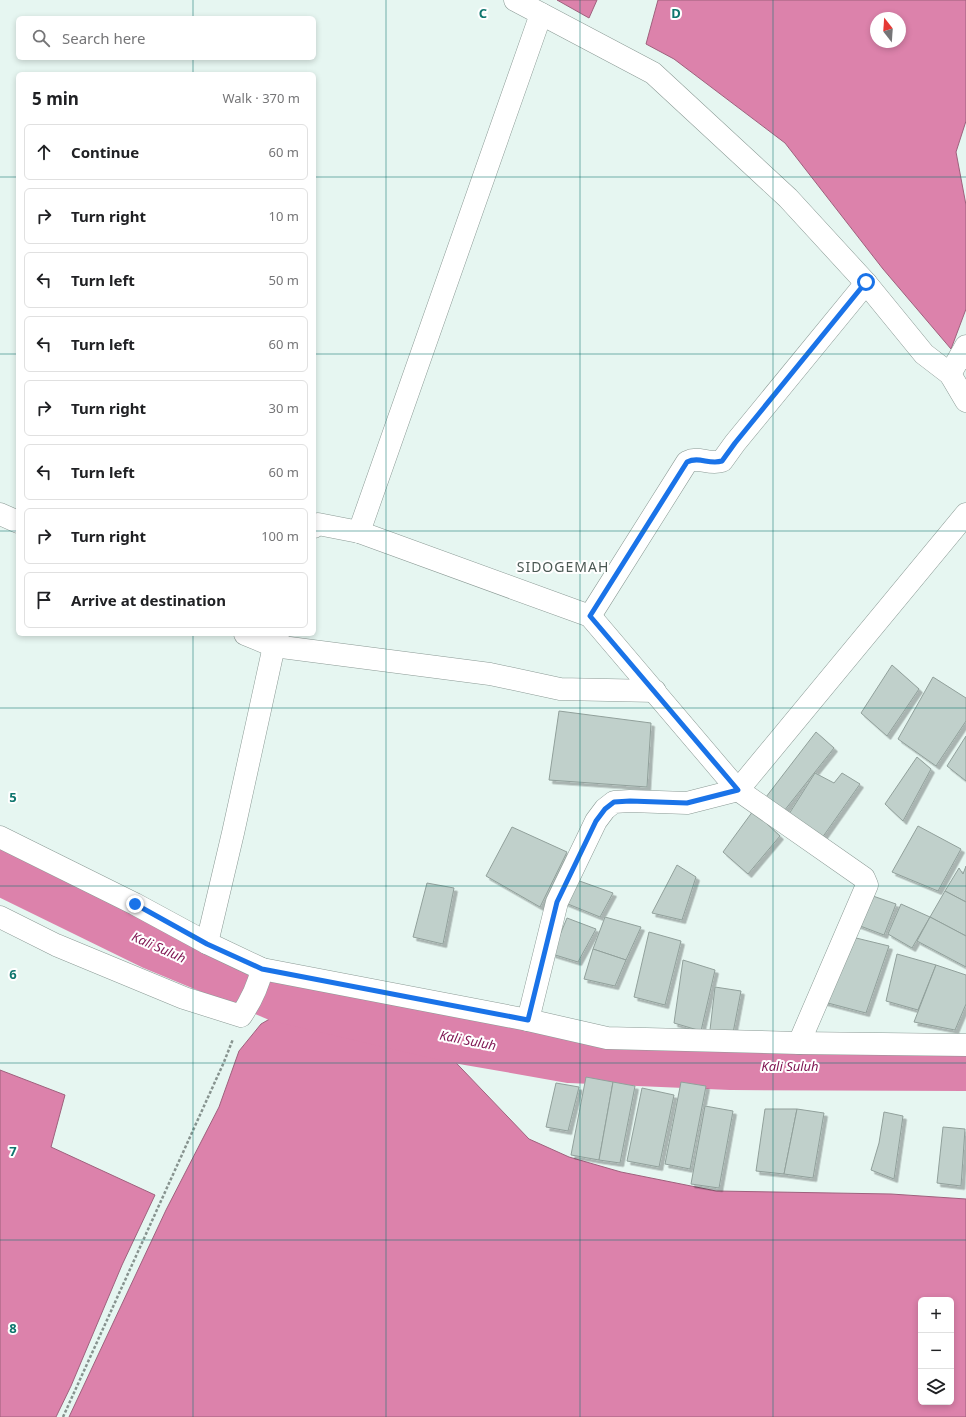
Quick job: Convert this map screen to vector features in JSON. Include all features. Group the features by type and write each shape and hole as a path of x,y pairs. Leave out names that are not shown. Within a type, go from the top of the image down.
{"street":[{"path":"515,0 653,73 788,198 866,282 924,354 950,374 966,401"},
{"path":"359,532 541,14"},
{"path":"590,616 687,462 695,459 712,462 722,461 866,282"},
{"path":"950,374 966,346"},
{"path":"0,514 16,521"},
{"path":"528,1020 557,902 596,821 605,809 614,802 687,803 738,790 966,514"},
{"path":"316,526 318,524 359,532 590,616 738,790 866,881 867,885 799,1043"},
{"path":"255,636 490,674 560,689 655,691"},
{"path":"207,944 276,640"},
{"path":"0,838 135,904 207,944 258,982 528,1020 607,1038 799,1043 966,1045"},
{"path":"0,917 56,945 184,998 241,1016 258,982"}],"path":[{"path":"63,1417 221,1069 241,1016"}],"shaded area":[{"path":"557,0 597,0 589,18"},
{"path":"658,0 966,0 966,121 956,152 966,205 966,309 951,349 883,269 785,143 674,59 646,44"},
{"path":"280,1013 322,1020 439,1045 529,1139 569,1157 621,1172 716,1191 891,1194 966,1199 966,1417 69,1417 166,1210 219,1107 239,1051 261,1024"},
{"path":"0,1070 65,1095 51,1147 155,1195 122,1265 71,1386 56,1417 0,1417"}],"building":[{"path":"892,665 919,689 887,736 861,713"},
{"path":"933,677 966,698 966,721 936,766 898,739"},
{"path":"559,711 651,723 647,787 549,780"},
{"path":"816,732 834,748 784,811 766,797"},
{"path":"966,736 966,781 947,766"},
{"path":"917,757 931,769 903,821 885,804"},
{"path":"815,773 834,783 842,773 860,784 822,838 789,814"},
{"path":"753,811 780,836 748,874 723,852"},
{"path":"918,826 961,849 938,891 892,872"},
{"path":"512,827 567,852 540,907 486,876"},
{"path":"677,865 696,877 682,920 652,913"},
{"path":"966,866 966,902 945,891 959,868 963,874"},
{"path":"574,879 613,893 600,917 563,902"},
{"path":"427,883 454,888 443,944 413,937"},
{"path":"945,891 966,902 966,936 930,917"},
{"path":"870,895 896,904 884,935 855,924"},
{"path":"901,904 930,917 912,948 888,934"},
{"path":"605,917 641,927 626,960 593,949"},
{"path":"930,917 966,936 966,967 917,941"},
{"path":"567,918 596,929 578,962 552,954"},
{"path":"649,932 681,941 665,1005 634,997"},
{"path":"852,937 889,946 866,1013 824,1002"},
{"path":"593,949 626,960 615,986 584,979"},
{"path":"897,954 936,965 918,1010 886,1001"},
{"path":"683,960 715,970 701,1031 674,1023"},
{"path":"936,965 966,975 966,1004 955,1030 914,1022"},
{"path":"715,987 741,991 733,1033 710,1030"},
{"path":"586,1077 613,1082 599,1160 571,1155"},
{"path":"613,1082 635,1086 620,1163 599,1160"},
{"path":"681,1082 706,1086 690,1169 665,1164"},
{"path":"556,1083 579,1087 568,1131 546,1127"},
{"path":"642,1088 674,1095 659,1167 627,1161"},
{"path":"705,1106 733,1111 719,1188 691,1184"},
{"path":"765,1109 797,1109 784,1174 756,1171"},
{"path":"797,1109 824,1113 813,1178 784,1174"},
{"path":"884,1112 903,1116 894,1179 871,1170 879,1143"},
{"path":"943,1127 965,1129 961,1186 937,1183"}],"waterway":[{"name":"Kali Suluh","path":"0,871 151,945 279,998 450,1038 570,1059 731,1066 966,1067"}],"district":[{"name":"SIDOGEMAH","path":"563,566"}],"route":[{"path":"135,904 207,944 262,969 528,1020 557,902 596,821 605,809 614,802 630,801 687,803 738,790 590,616 687,462 695,459 712,462 722,461 866,282"}]}
